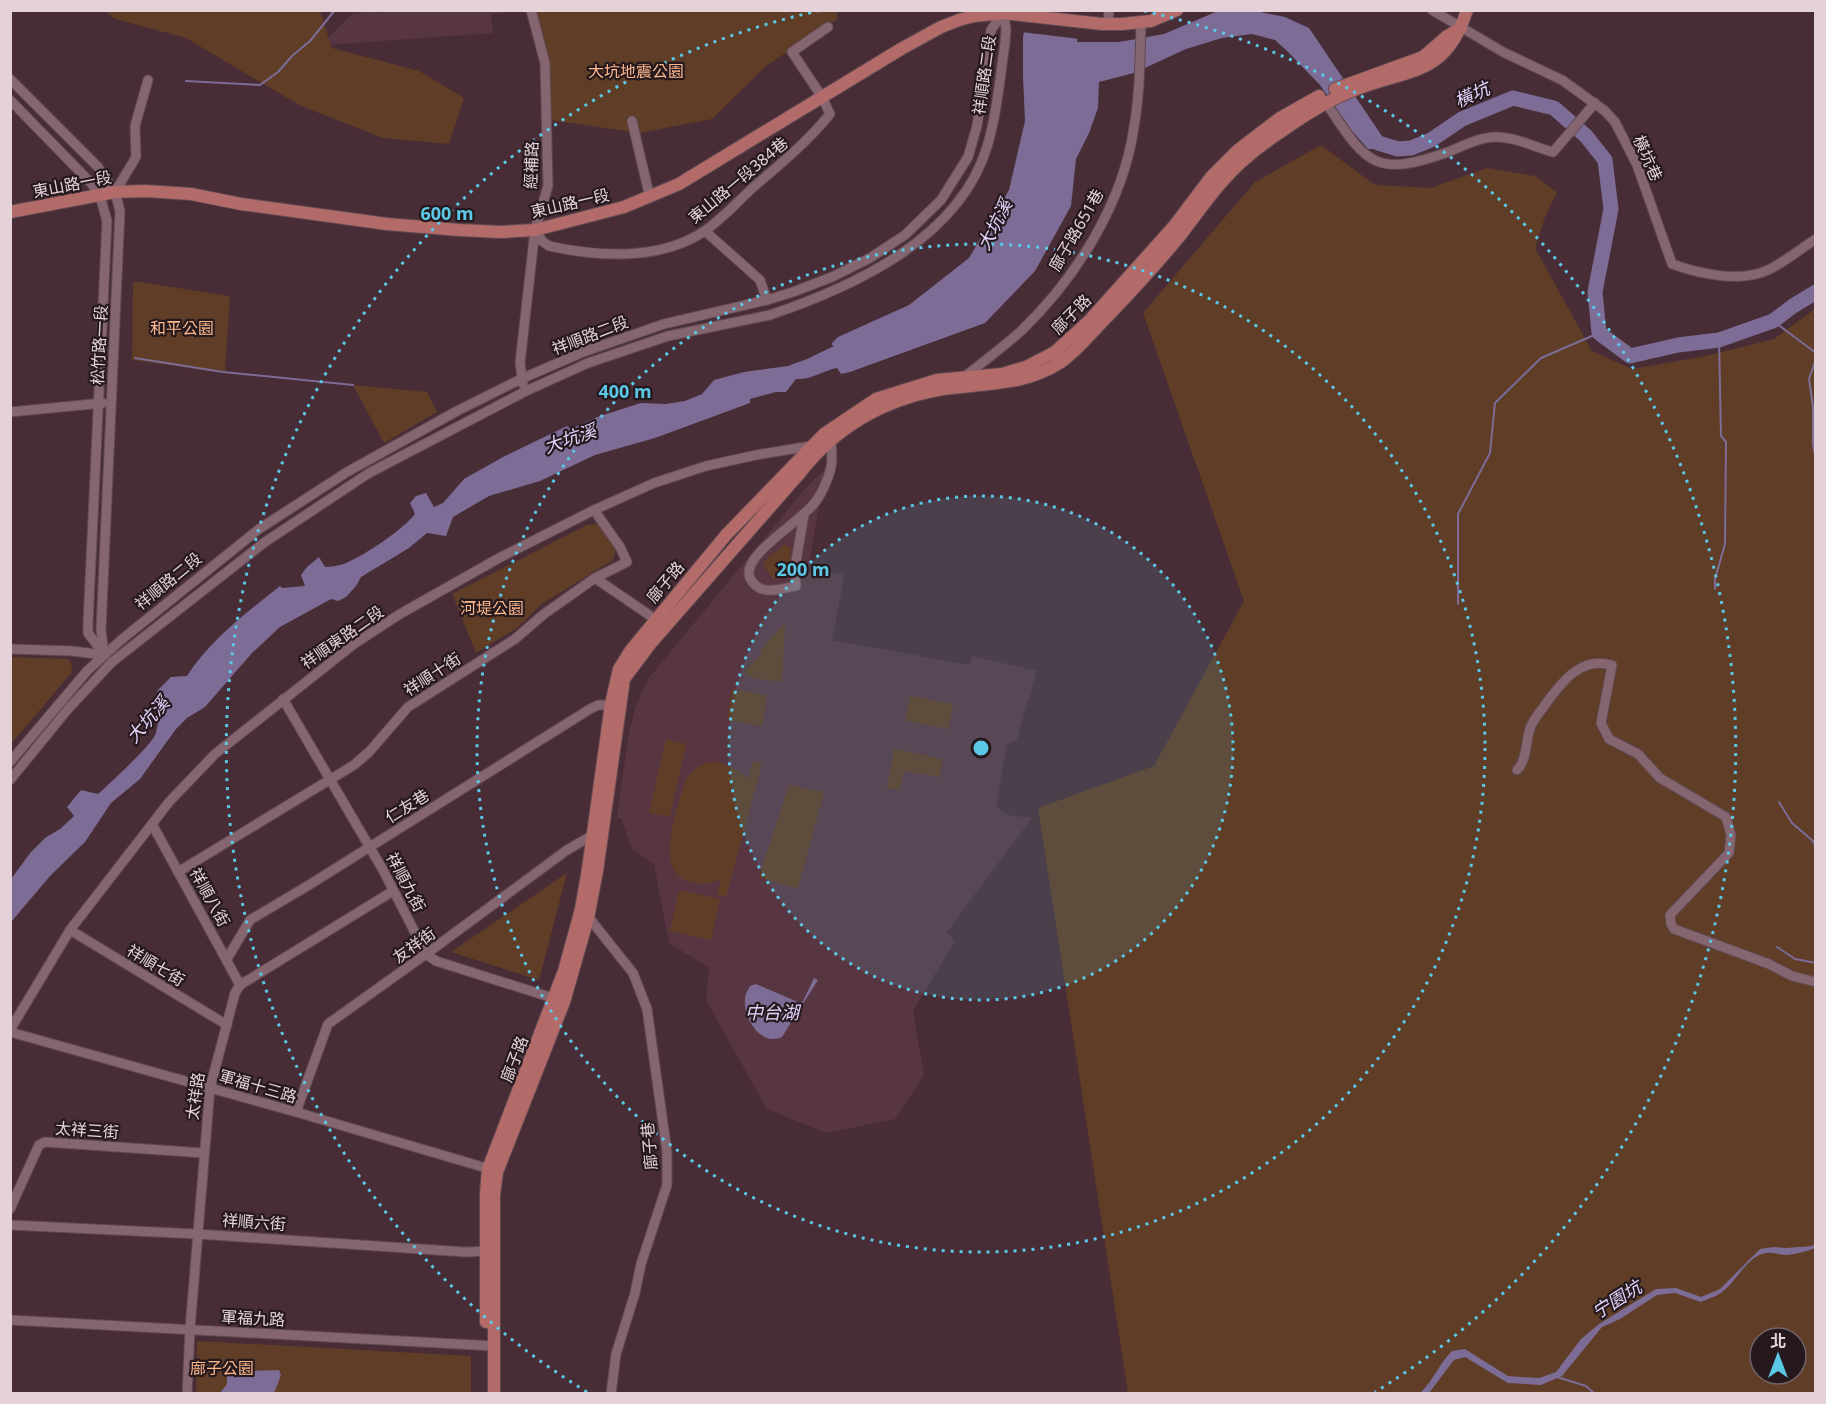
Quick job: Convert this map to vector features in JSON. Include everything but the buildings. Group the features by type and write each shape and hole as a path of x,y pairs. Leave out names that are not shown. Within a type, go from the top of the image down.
{"main road":[{"name":"東山路一段","path":"10,212 115,192 191,194 308,213 459,231 535,230 650,198 701,172 941,27 974,16 1003,12 1141,28 1178,10"},
{"path":"1324,98 1423,57 1446,37 1462,27 1467,10"},
{"name":"廍子路","path":"487,1394 493,1170 559,1000 585,913 616,705 619,669 630,650 726,535 828,436 876,399 937,380 1002,374 1026,367 1055,352 1089,321 1174,226 1211,177 1238,150 1280,118 1324,98"},
{"name":"廍子路","path":"828,436 892,402 944,389 1017,381 1059,363 1077,349 1128,294 1179,237 1207,198 1245,159 1324,98"},
{"name":"廍子路","path":"585,913 593,835 616,705 624,679 651,643 814,449"},
{"name":"廍子路","path":"490,1346 494,1394"}],"street":[{"name":"經補路","path":"526,391 521,379 520,363 535,230 548,186 545,63 531,10"},
{"path":"1108,24 1109,10"},
{"name":"橫坑巷","path":"1432,10 1503,52 1562,80 1605,111 1615,122 1637,165 1672,264 1691,271 1748,275 1768,270 1815,239"},
{"name":"祥順路二段","path":"10,762 87,670 104,655 200,574 259,529 347,472 457,411 521,379 583,352 664,324 767,300 832,276 870,258 905,235 941,200 962,169 973,144 988,62 991,30 1003,12"},
{"name":"祥順路二段","path":"10,780 76,700 112,662 265,542 369,473 526,391 588,363 657,339 786,310 860,278 911,247 951,211 976,172 987,147 1005,43 1006,29 1003,12"},
{"path":"822,97 792,52 828,27"},
{"name":"廍子路651巷","path":"964,377 1020,331 1056,293 1080,260 1114,197 1134,129 1141,28"},
{"name":"松竹路一段","path":"10,79 91,159 115,192 120,219 101,629 104,655"},
{"path":"115,192 136,157 135,126 147,80"},
{"name":"東山路一段384巷","path":"535,230 542,241 549,246 617,254 652,251 681,243 705,231 820,126 830,114 822,97"},
{"path":"1324,98 1358,148 1367,157 1379,163 1407,165 1494,136 1516,139 1553,152 1595,103"},
{"name":"松竹路一段","path":"10,100 92,183 100,195 107,221 87,623 88,633 112,662"},
{"path":"632,121 650,198"},
{"path":"705,231 760,280 767,300"},
{"path":"10,412 111,403"},
{"path":"804,515 795,567 796,586 766,591 759,588 750,578 748,568 750,563 757,554 804,515 816,501 831,467 828,436"},
{"name":"祥順東路二段","path":"10,1031 70,930 169,802 215,754 354,644 400,614 498,558 654,483 706,466 756,454 814,449"},
{"name":"祥順十街","path":"178,872 354,765 369,752 408,706 515,639 544,614 595,578 627,561 594,510"},
{"path":"595,578 656,619"},
{"path":"10,649 72,651 104,655"},
{"path":"1518,770 1524,763 1526,744 1532,724 1562,682 1574,671 1586,665 1604,663 1611,665 1601,723 1609,739 1638,754 1660,778 1726,817 1731,835 1729,853 1670,915 1674,929 1769,964 1792,976 1815,982"},
{"name":"祥順九街","path":"283,699 370,847 426,954"},
{"name":"仁友巷","path":"227,959 250,920 590,709 598,705 616,705"},
{"name":"祥順八街","path":"152,824 240,985"},
{"name":"友祥街","path":"296,1112 328,1024 567,850 593,835"},
{"path":"240,985 393,891"},
{"name":"廍子巷","path":"585,913 633,973 642,994 647,1010 667,1152 667,1185 641,1264 635,1293 616,1354 611,1394"},
{"name":"祥順七街","path":"70,930 227,1025"},
{"path":"426,954 436,961 559,1000"},
{"name":"太祥路","path":"187,1394 197,1234 210,1088 235,993 240,985"},
{"name":"軍福十三路","path":"10,1031 493,1170"},
{"name":"太祥三街","path":"10,1209 39,1145 45,1142 204,1153"},
{"name":"祥順六街","path":"10,1225 490,1252"},
{"name":"軍福九路","path":"10,1320 490,1346"}],"shaded area":[{"path":"391,10 523,11 491,14 493,33 327,45 327,39 352,14 370,11 383,13"},
{"path":"825,469 808,572 845,573 832,640 970,665 972,656 1037,671 1017,739 1007,745 996,807 1008,815 1032,818 947,932 955,941 913,1011 924,1075 895,1119 826,1133 767,1109 706,1000 709,968 669,943 654,864 631,848 622,819 617,817 628,738 636,706 648,679 804,490"}],"green space":[{"name":"大坑地震公園","path":"837,10 837,20 765,67 712,119 640,133 550,120 548,64 537,11"},
{"path":"105,11 320,11 332,48 419,71 464,98 449,144 383,138 301,106 186,38 115,19"},
{"path":"1321,145 1375,185 1431,188 1487,168 1535,176 1557,192 1545,217 1535,248 1592,351 1632,369 1701,357 1774,339 1815,309 1815,1393 1128,1393 1038,808 1154,766 1244,601 1143,313 1255,182"},
{"name":"和平公園","path":"133,281 230,296 225,373 132,360"},
{"path":"353,385 427,392 437,412 384,443"},
{"name":"河堤公園","path":"597,524 616,549 613,560 542,604 517,628 476,653 452,594 587,525"},
{"path":"784,544 791,548 790,566 786,577 773,579 763,564"},
{"path":"785,623 782,682 752,678 744,672 762,653 760,650"},
{"path":"11,657 68,659 71,662 72,672 11,744"},
{"path":"732,689 767,695 762,726 727,720"},
{"path":"910,696 953,704 948,729 905,721"},
{"path":"666,739 686,744 670,817 649,813"},
{"path":"894,749 943,759 939,777 904,771 900,790 887,788"},
{"path":"753,761 762,764 726,897 717,895 721,879 703,884 694,883 676,873 671,862 670,849 674,819 685,781 700,766 715,762 723,764 748,779"},
{"path":"789,785 824,792 798,889 759,877"},
{"path":"567,873 539,980 451,952"},
{"path":"679,890 720,899 711,940 670,931"},
{"name":"廍子公園","path":"197,1341 471,1356 471,1393 196,1394"}],"water":[{"name":"大坑溪","path":"1028,11 1080,23 1077,42 1119,42 1164,34 1218,11 1255,11 1285,17 1309,28 1386,142 1398,149 1368,149 1352,131 1320,85 1286,50 1275,40 1252,34 1222,38 1186,49 1134,73 1099,82 1098,108 1076,159 1071,206 1035,271 985,323 850,372 841,374 837,368 807,378 796,379 786,392 776,392 750,399 750,403 655,438 595,455 540,481 489,496 453,517 446,536 427,533 409,548 361,577 346,597 338,601 331,599 280,627 252,653 205,707 187,718 176,729 140,779 111,803 85,842 51,875 11,922 11,879 31,852 45,838 60,829 74,816 67,807 81,790 98,794 147,746 156,733 159,700 157,691 171,677 187,676 218,639 280,586 282,588 305,586 301,575 319,557 325,567 348,562 391,536 409,520 415,514 410,503 416,496 426,493 434,507 443,503 464,479 567,426 571,429 600,416 641,403 666,404 685,401 702,394 714,380 744,372 788,366 807,359 834,346 831,344 838,337 909,305 969,258 1009,190 1025,121 1023,37"},
{"name":"中台湖","path":"814,978 818,980 782,1037 767,1038 755,1029 745,1006 750,986 756,984 800,1003"},
{"path":"1815,1243 1815,1248 1800,1253 1787,1255 1768,1253 1756,1257 1722,1292 1701,1302 1675,1293 1657,1295 1620,1319 1602,1327 1562,1376 1541,1385 1508,1383 1465,1357 1454,1360 1429,1393 1420,1393 1452,1351 1465,1349 1508,1376 1539,1378 1556,1372 1581,1339 1599,1324 1656,1289 1676,1288 1701,1297 1720,1289 1760,1249 1812,1246"},
{"path":"237,1364 247,1371 279,1370 281,1375 275,1391 270,1394 220,1393 227,1384 227,1370"}],"pier":[{"path":"1025,10 1088,10 1080,39 1021,32"}],"waterway":[{"path":"186,81 260,85 278,72 310,41 335,10"},
{"name":"橫坑","path":"1378,143 1398,149 1411,148 1431,140 1462,119 1513,98 1554,108 1586,136 1605,160 1611,209 1595,292 1599,333 1630,356 1678,345 1719,340 1773,321 1816,292"},
{"path":"1773,321 1816,353"},
{"path":"1458,604 1458,514 1490,453 1495,403 1541,358 1599,333"},
{"path":"1715,589 1715,579 1725,544 1726,442 1721,436 1719,340"},
{"path":"135,358 223,372 353,385"},
{"path":"1816,359 1809,379 1816,459"},
{"path":"1779,802 1792,823 1813,841 1816,848"},
{"path":"1777,947 1795,959 1816,963"},
{"path":"1557,1377 1586,1386 1595,1394"}],"water label":[{"name":"宁園坑","path":"1617,1300"}]}
